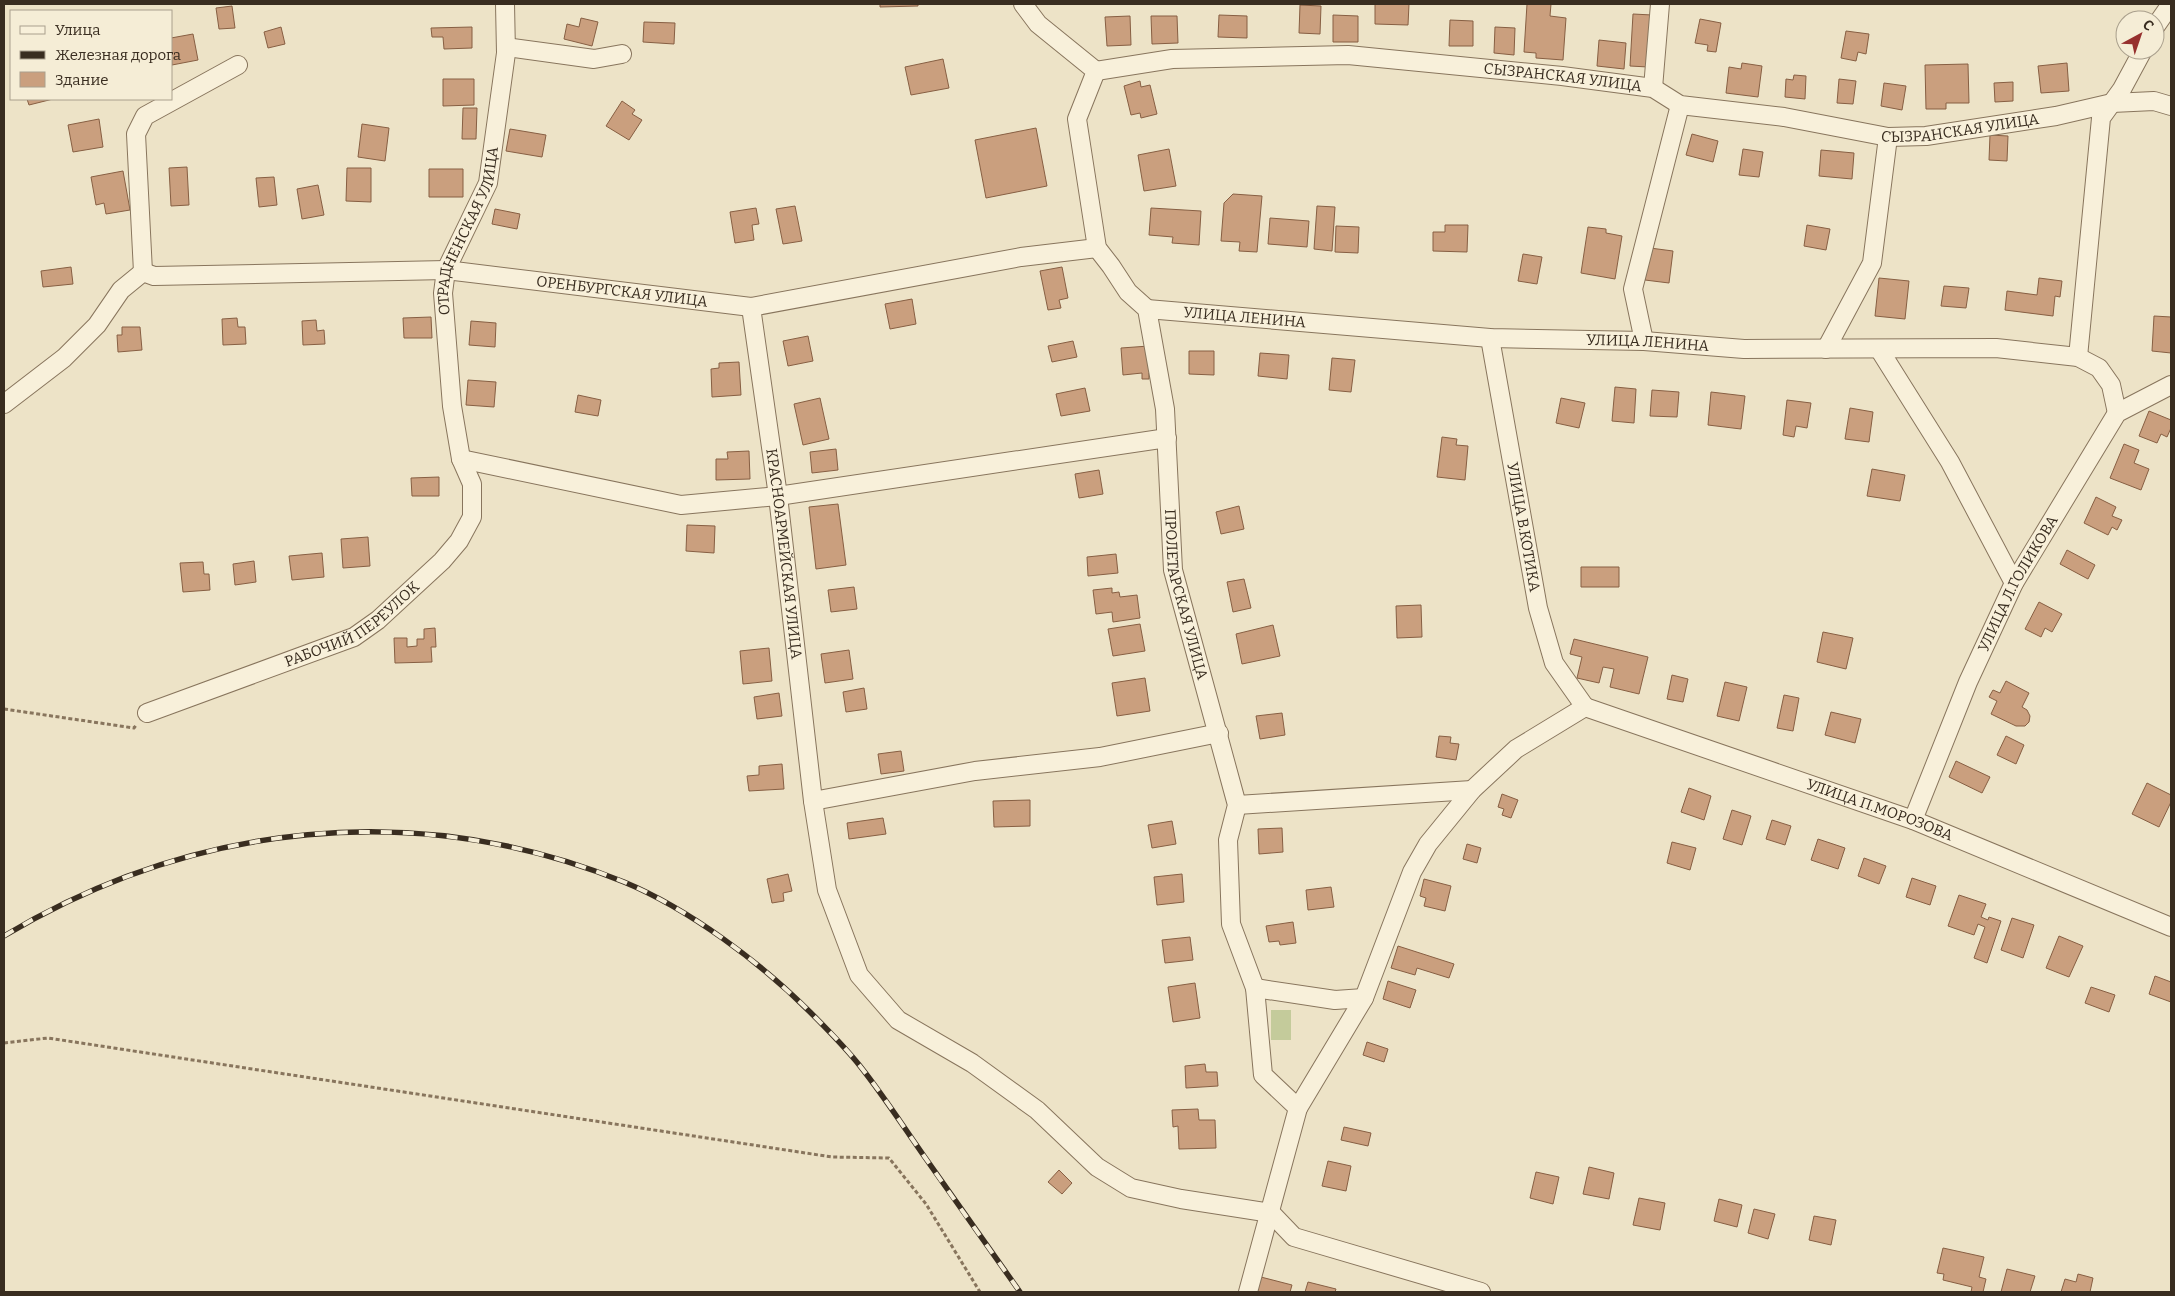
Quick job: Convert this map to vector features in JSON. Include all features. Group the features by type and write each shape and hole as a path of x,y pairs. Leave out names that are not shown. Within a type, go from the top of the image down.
{"street":[{"name":"ОТРАДНЕНСКАЯ УЛИЦА","path":"461,459 452,406 442,293 446,270 488,183 506,47 505,4"},
{"path":"1023,4 1038,24 1096,71 1077,119 1096,248 1111,266 1128,292 1147,308"},
{"path":"1653,88 1660,4"},
{"path":"506,47 594,59 622,54"},
{"name":"СЫЗРАНСКАЯ УЛИЦА","path":"1096,71 1172,59 1348,54 1562,76 1653,88 1680,105 1784,117 1888,136 1926,136 2056,116 2112,103 2154,101 2171,106"},
{"path":"2078,357 2101,118 2122,89 2138,60"},
{"path":"4,404 64,358 97,325 121,290 143,272 136,134 145,116 238,65"},
{"path":"1644,341 1633,289 1680,105"},
{"path":"1826,349 1872,262 1888,136"},
{"name":"ОРЕНБУРГСКАЯ УЛИЦА","path":"143,272 154,276 446,270 751,307 1021,257 1096,248"},
{"name":"КРАСНОАРМЕЙСКАЯ УЛИЦА","path":"751,307 778,496 813,801 827,890 859,975 898,1020 972,1063 1037,1110 1097,1167 1131,1188 1181,1199 1271,1212"},
{"name":"УЛИЦА ЛЕНИНА","path":"1147,308 1490,338 1644,341 1744,349 1996,348 2078,357 2099,368 2111,385 2117,413"},
{"name":"ПРОЛЕТАРСКАЯ УЛИЦА","path":"1147,308 1165,409 1173,570 1219,733 1237,805 1228,840 1231,924 1255,988 1263,1075 1298,1108"},
{"name":"УЛИЦА В.КОТИКА","path":"1490,338 1538,608 1554,663 1584,707"},
{"path":"1879,349 1950,462 2014,583"},
{"path":"2117,413 2171,386"},
{"name":"УЛИЦА Л.ГОЛИКОВА","path":"1913,820 1968,682 2014,583 2117,413"},
{"path":"461,459 681,505 778,496 1167,438"},
{"name":"РАБОЧИЙ ПЕРЕУЛОК","path":"147,713 354,637 378,620 442,561 459,541 472,517 472,484 461,459"},
{"path":"1248,1292 1298,1108 1364,998 1412,872 1428,844 1472,790 1516,749 1584,707"},
{"name":"УЛИЦА П.МОРОЗОВА","path":"1584,707 1913,820 2171,927"},
{"path":"813,801 975,771 1100,757 1219,733"},
{"path":"1237,805 1472,790"},
{"path":"1255,988 1335,1000 1364,998"},
{"path":"1271,1212 1294,1237 1481,1292"}],"path":[{"path":"4,709 134,728 147,713"},
{"path":"4,1043 48,1038 822,1155 889,1158 926,1204 980,1292"}],"green space":[{"path":"1271,1010 1291,1010 1291,1040 1271,1040"}],"building":[{"path":"880,4 918,4 918,6 880,7"},
{"path":"1375,4 1409,4 1408,25 1375,24"},
{"path":"1527,4 1551,4 1550,16 1566,18 1563,60 1536,58 1536,53 1524,52"},
{"path":"1300,5 1321,6 1320,34 1299,33"},
{"path":"232,6 235,28 219,29 216,8"},
{"path":"1633,14 1652,15 1648,67 1630,66"},
{"path":"1219,15 1247,16 1247,38 1218,37"},
{"path":"1333,15 1358,16 1358,42 1333,42"},
{"path":"1130,16 1131,45 1107,46 1105,17"},
{"path":"1151,16 1177,16 1178,43 1152,44"},
{"path":"581,18 598,22 592,46 564,39 567,24 579,27"},
{"path":"1700,19 1721,23 1716,52 1707,51 1708,45 1695,43"},
{"path":"1450,20 1473,21 1473,46 1449,46"},
{"path":"644,22 675,23 674,44 643,42"},
{"path":"281,27 285,44 268,48 264,32"},
{"path":"472,27 472,48 444,49 443,37 432,37 431,28"},
{"path":"1495,27 1515,28 1514,55 1494,53"},
{"path":"1846,31 1869,34 1866,54 1858,52 1856,61 1841,58"},
{"path":"193,34 198,60 172,65 172,38"},
{"path":"1599,40 1626,43 1624,69 1597,66"},
{"path":"943,59 949,88 911,95 905,67"},
{"path":"1742,63 1762,66 1758,97 1726,93 1729,67 1741,69"},
{"path":"2067,63 2069,91 2041,93 2038,66"},
{"path":"1968,64 1969,103 1946,103 1946,109 1926,109 1925,65"},
{"path":"1794,75 1806,76 1805,99 1785,97 1786,79 1793,80"},
{"path":"443,79 474,79 474,105 443,106"},
{"path":"1839,79 1856,81 1853,104 1837,103"},
{"path":"1140,81 1141,87 1150,85 1157,114 1141,118 1140,113 1131,115 1124,86"},
{"path":"2013,82 2013,101 1995,102 1994,83"},
{"path":"1884,83 1906,86 1902,110 1881,106"},
{"path":"27,100 49,100 29,105"},
{"path":"622,101 635,110 632,114 642,120 629,140 606,126"},
{"path":"463,108 477,108 476,139 462,139"},
{"path":"99,119 103,147 73,152 68,125"},
{"path":"362,124 389,128 385,161 358,157"},
{"path":"1036,128 1047,186 986,198 975,140"},
{"path":"510,129 546,135 542,157 506,151"},
{"path":"1692,134 1718,141 1713,162 1686,155"},
{"path":"1990,135 2008,136 2007,161 1989,160"},
{"path":"1169,149 1176,186 1144,191 1138,155"},
{"path":"1743,149 1763,152 1759,177 1739,175"},
{"path":"1821,150 1854,153 1852,179 1819,176"},
{"path":"187,167 189,205 171,206 169,168"},
{"path":"347,168 371,168 371,202 346,201"},
{"path":"429,169 463,169 463,197 429,197"},
{"path":"123,171 130,210 106,214 104,203 96,205 91,177"},
{"path":"274,177 277,205 259,207 256,178"},
{"path":"318,185 324,215 302,219 297,189"},
{"path":"1233,194 1262,196 1257,252 1239,251 1240,242 1221,241 1224,203"},
{"path":"795,206 802,241 783,244 776,209"},
{"path":"1317,206 1335,207 1332,251 1314,249"},
{"path":"756,208 759,224 752,225 754,240 735,243 730,212"},
{"path":"1151,208 1201,211 1199,245 1172,243 1173,237 1149,235"},
{"path":"495,209 520,214 517,229 492,224"},
{"path":"1270,218 1309,221 1307,247 1268,244"},
{"path":"1445,225 1468,225 1467,252 1433,251 1433,232 1445,232"},
{"path":"1807,225 1830,229 1826,250 1804,246"},
{"path":"1336,226 1359,227 1358,253 1335,252"},
{"path":"1588,227 1606,229 1606,233 1622,236 1615,279 1581,273"},
{"path":"1650,248 1673,251 1669,283 1645,280"},
{"path":"1523,254 1542,257 1537,284 1518,281"},
{"path":"71,267 73,284 43,287 41,271"},
{"path":"1062,267 1068,298 1059,300 1061,308 1048,310 1040,271"},
{"path":"1879,278 1909,281 1905,319 1875,316"},
{"path":"2039,278 2062,281 2060,297 2055,296 2053,316 2005,310 2007,291 2037,295"},
{"path":"1944,286 1969,288 1966,308 1941,306"},
{"path":"912,299 916,324 890,329 885,304"},
{"path":"2154,316 2171,317 2171,353 2152,351"},
{"path":"431,317 432,338 404,338 403,318"},
{"path":"237,318 238,327 245,327 246,344 223,345 222,319"},
{"path":"316,320 317,331 324,330 325,344 303,345 302,321"},
{"path":"471,321 496,323 495,347 469,345"},
{"path":"122,327 140,327 142,350 118,352 117,335 122,335"},
{"path":"808,336 813,361 788,366 783,341"},
{"path":"1073,341 1077,357 1052,362 1048,346"},
{"path":"1149,346 1151,373 1149,373 1149,379 1142,379 1142,373 1123,375 1121,348"},
{"path":"1189,351 1214,351 1214,375 1189,374"},
{"path":"1260,353 1289,355 1287,379 1258,376"},
{"path":"1332,358 1355,360 1351,392 1329,390"},
{"path":"739,362 741,395 712,397 711,369 719,368 719,363"},
{"path":"468,380 496,382 494,407 466,405"},
{"path":"1615,387 1636,389 1634,423 1612,421"},
{"path":"1085,388 1090,411 1061,416 1056,394"},
{"path":"1652,390 1679,392 1677,417 1650,416"},
{"path":"1711,392 1745,396 1741,429 1708,425"},
{"path":"578,395 601,400 598,416 575,412"},
{"path":"820,398 829,439 803,445 794,404"},
{"path":"1561,398 1585,403 1579,428 1556,423"},
{"path":"1787,400 1811,403 1807,428 1796,426 1794,437 1783,435"},
{"path":"1850,408 1873,412 1869,442 1845,439"},
{"path":"2149,411 2171,420 2171,428 2167,437 2161,434 2157,443 2139,436"},
{"path":"1442,437 1457,439 1456,445 1468,446 1465,480 1437,477"},
{"path":"2124,444 2139,450 2134,463 2149,469 2141,490 2110,478"},
{"path":"836,449 838,470 812,473 810,452"},
{"path":"749,451 750,479 716,480 716,459 728,459 727,452"},
{"path":"1872,469 1905,475 1900,501 1867,496"},
{"path":"1099,470 1103,494 1079,498 1075,474"},
{"path":"439,477 439,496 412,496 411,478"},
{"path":"2096,497 2116,507 2112,516 2122,520 2117,530 2112,527 2108,535 2084,523"},
{"path":"838,504 846,565 816,569 809,507"},
{"path":"1239,506 1244,529 1221,534 1216,512"},
{"path":"687,525 715,526 714,553 686,551"},
{"path":"368,537 370,566 343,568 341,539"},
{"path":"2067,550 2095,565 2088,579 2060,564"},
{"path":"322,553 324,577 292,580 289,556"},
{"path":"1116,554 1118,573 1088,576 1087,557"},
{"path":"254,561 256,582 235,585 233,564"},
{"path":"203,562 204,574 209,574 210,590 183,592 180,563"},
{"path":"1581,567 1619,567 1619,587 1581,587"},
{"path":"1244,579 1251,608 1233,612 1227,582"},
{"path":"854,587 857,609 831,612 828,590"},
{"path":"1112,588 1112,593 1119,592 1120,597 1137,595 1140,618 1113,622 1112,612 1096,614 1093,590"},
{"path":"2039,602 2062,614 2052,632 2045,628 2041,637 2025,629"},
{"path":"1421,605 1422,637 1397,638 1396,606"},
{"path":"1140,624 1145,651 1113,656 1108,629"},
{"path":"1273,625 1280,656 1242,664 1236,634"},
{"path":"435,628 436,647 431,647 432,662 395,663 394,638 407,638 407,647 417,646 417,639 424,639 424,629"},
{"path":"1823,632 1853,638 1846,669 1817,662"},
{"path":"1574,639 1648,657 1639,694 1610,687 1614,669 1603,667 1599,683 1577,678 1582,657 1570,654"},
{"path":"769,648 772,681 743,684 740,651"},
{"path":"849,650 853,679 825,683 821,654"},
{"path":"1672,675 1688,679 1683,702 1667,699"},
{"path":"1145,678 1150,711 1117,716 1112,683"},
{"path":"2006,681 2029,693 2022,707 2027,710 2030,716 2029,722 2025,726 2016,726 1991,714 1997,701 1989,697 1993,690 2000,693"},
{"path":"1725,682 1747,687 1739,721 1717,716"},
{"path":"864,688 867,709 846,712 843,692"},
{"path":"779,693 782,716 757,719 754,697"},
{"path":"1784,695 1799,698 1793,731 1777,728"},
{"path":"1831,712 1861,719 1855,743 1825,735"},
{"path":"1282,713 1285,735 1260,739 1256,716"},
{"path":"1439,736 1451,737 1450,743 1459,744 1456,760 1436,757"},
{"path":"2006,736 2024,745 2016,764 1997,755"},
{"path":"901,751 904,771 881,774 878,754"},
{"path":"1956,761 1990,777 1982,793 1949,777"},
{"path":"782,764 784,789 749,791 747,776 759,775 759,766"},
{"path":"2147,783 2171,795 2171,802 2159,827 2132,814"},
{"path":"1689,788 1711,796 1704,820 1681,812"},
{"path":"1502,794 1518,800 1511,818 1502,815 1504,809 1498,807"},
{"path":"1030,800 1030,826 994,827 993,801"},
{"path":"1732,810 1751,816 1742,845 1723,839"},
{"path":"883,818 886,834 849,839 847,823"},
{"path":"1772,820 1791,826 1785,845 1766,839"},
{"path":"1172,821 1176,844 1152,848 1148,825"},
{"path":"1282,828 1283,852 1259,854 1258,829"},
{"path":"1818,839 1845,848 1838,869 1811,860"},
{"path":"1672,842 1696,848 1690,870 1667,863"},
{"path":"1467,844 1481,848 1477,863 1463,859"},
{"path":"1864,858 1886,866 1879,884 1858,876"},
{"path":"788,874 792,891 783,893 784,901 772,903 767,879"},
{"path":"1182,874 1184,902 1157,905 1154,877"},
{"path":"1912,878 1936,886 1930,905 1906,897"},
{"path":"1424,879 1451,886 1445,911 1424,906 1426,898 1420,896"},
{"path":"1331,887 1334,907 1308,910 1306,890"},
{"path":"1959,895 1986,904 1981,917 1988,920 1989,917 2001,921 1987,963 1974,958 1985,927 1978,924 1974,935 1948,926"},
{"path":"2012,918 2034,925 2023,958 2001,950"},
{"path":"1293,922 1296,943 1280,945 1279,941 1269,942 1266,926"},
{"path":"2059,936 2083,946 2069,977 2046,968"},
{"path":"1190,937 1193,960 1165,963 1162,940"},
{"path":"1398,946 1454,964 1449,978 1417,968 1415,975 1391,968"},
{"path":"2155,976 2171,982 2171,1002 2149,994"},
{"path":"1388,981 1416,990 1410,1008 1383,999"},
{"path":"1195,983 1200,1018 1173,1022 1168,987"},
{"path":"2091,987 2115,995 2109,1012 2085,1003"},
{"path":"1367,1042 1388,1049 1384,1062 1363,1055"},
{"path":"1205,1064 1206,1072 1217,1072 1218,1086 1186,1088 1185,1066"},
{"path":"1198,1109 1199,1120 1215,1120 1216,1148 1179,1149 1178,1126 1173,1127 1172,1110"},
{"path":"1344,1127 1371,1133 1368,1146 1341,1140"},
{"path":"1328,1161 1351,1166 1346,1191 1322,1186"},
{"path":"1589,1167 1614,1173 1609,1199 1583,1194"},
{"path":"1059,1170 1072,1183 1062,1194 1048,1182"},
{"path":"1536,1172 1559,1177 1553,1204 1530,1198"},
{"path":"1639,1198 1665,1203 1660,1230 1633,1225"},
{"path":"1719,1199 1742,1205 1737,1227 1714,1221"},
{"path":"1754,1209 1775,1214 1768,1239 1748,1233"},
{"path":"1814,1216 1836,1220 1831,1245 1809,1240"},
{"path":"1943,1248 1984,1257 1979,1277 1986,1279 1983,1292 1971,1292 1972,1287 1943,1280 1944,1274 1937,1273"},
{"path":"2007,1269 2035,1276 2030,1292 2001,1292"},
{"path":"2078,1274 2093,1278 2090,1292 2061,1292 2065,1279 2076,1282"},
{"path":"1257,1276 1292,1285 1290,1292 1253,1292"},
{"path":"1308,1282 1336,1289 1335,1292 1305,1292"}],"railway":[{"path":"4,936 77,898 152,868 229,847 308,835 387,832 467,839 546,856 624,882 649,893 723,938 769,974 810,1012 854,1059 877,1088 1020,1292"}]}
